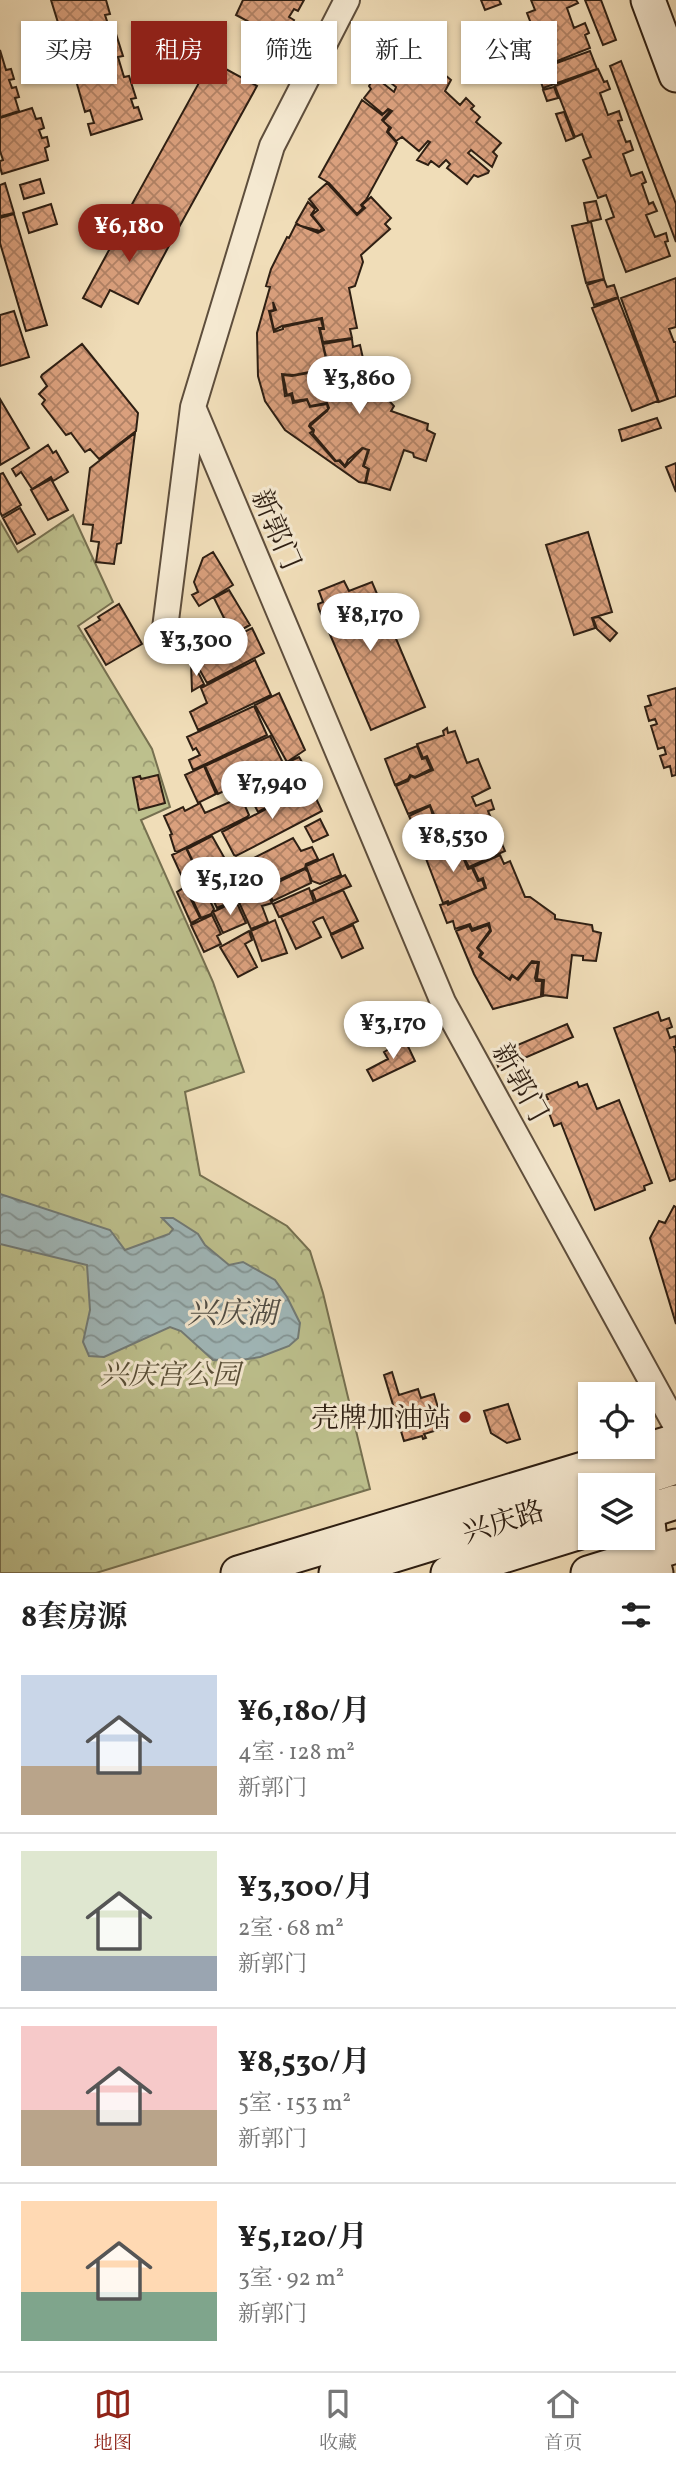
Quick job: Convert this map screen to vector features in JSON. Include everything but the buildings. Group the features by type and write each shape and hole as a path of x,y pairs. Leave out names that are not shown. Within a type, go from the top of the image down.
{"street":[{"path":"163,644 193,407 272,146 347,0"},
{"path":"648,0 676,75"},
{"name":"新郭门","path":"193,407 443,1002 676,1426"},
{"path":"655,1477 676,1443"},
{"path":"238,1573 676,1443"},
{"path":"655,1485 676,1467"},
{"name":"兴庆路","path":"337,1573 578,1498"},
{"name":"兴庆路","path":"448,1573 578,1533"},
{"path":"588,1573 661,1558 655,1536"}],"green space":[{"name":"兴庆宫公园","path":"73,515 113,602 78,626 152,749 170,807 141,820 213,982 244,1072 185,1092 200,1175 287,1226 310,1251 323,1293 370,1489 96,1573 0,1573 0,521 18,552"}],"water":[{"name":"兴庆湖","path":"0,1194 110,1230 125,1250 169,1234 173,1229 162,1218 173,1218 198,1234 205,1245 229,1265 243,1262 275,1280 300,1323 298,1338 289,1346 260,1357 235,1361 213,1360 181,1331 170,1327 104,1357 89,1356 83,1342 90,1310 87,1265 0,1244"}],"place":[{"name":"壳牌加油站","path":"465,1417"}]}
